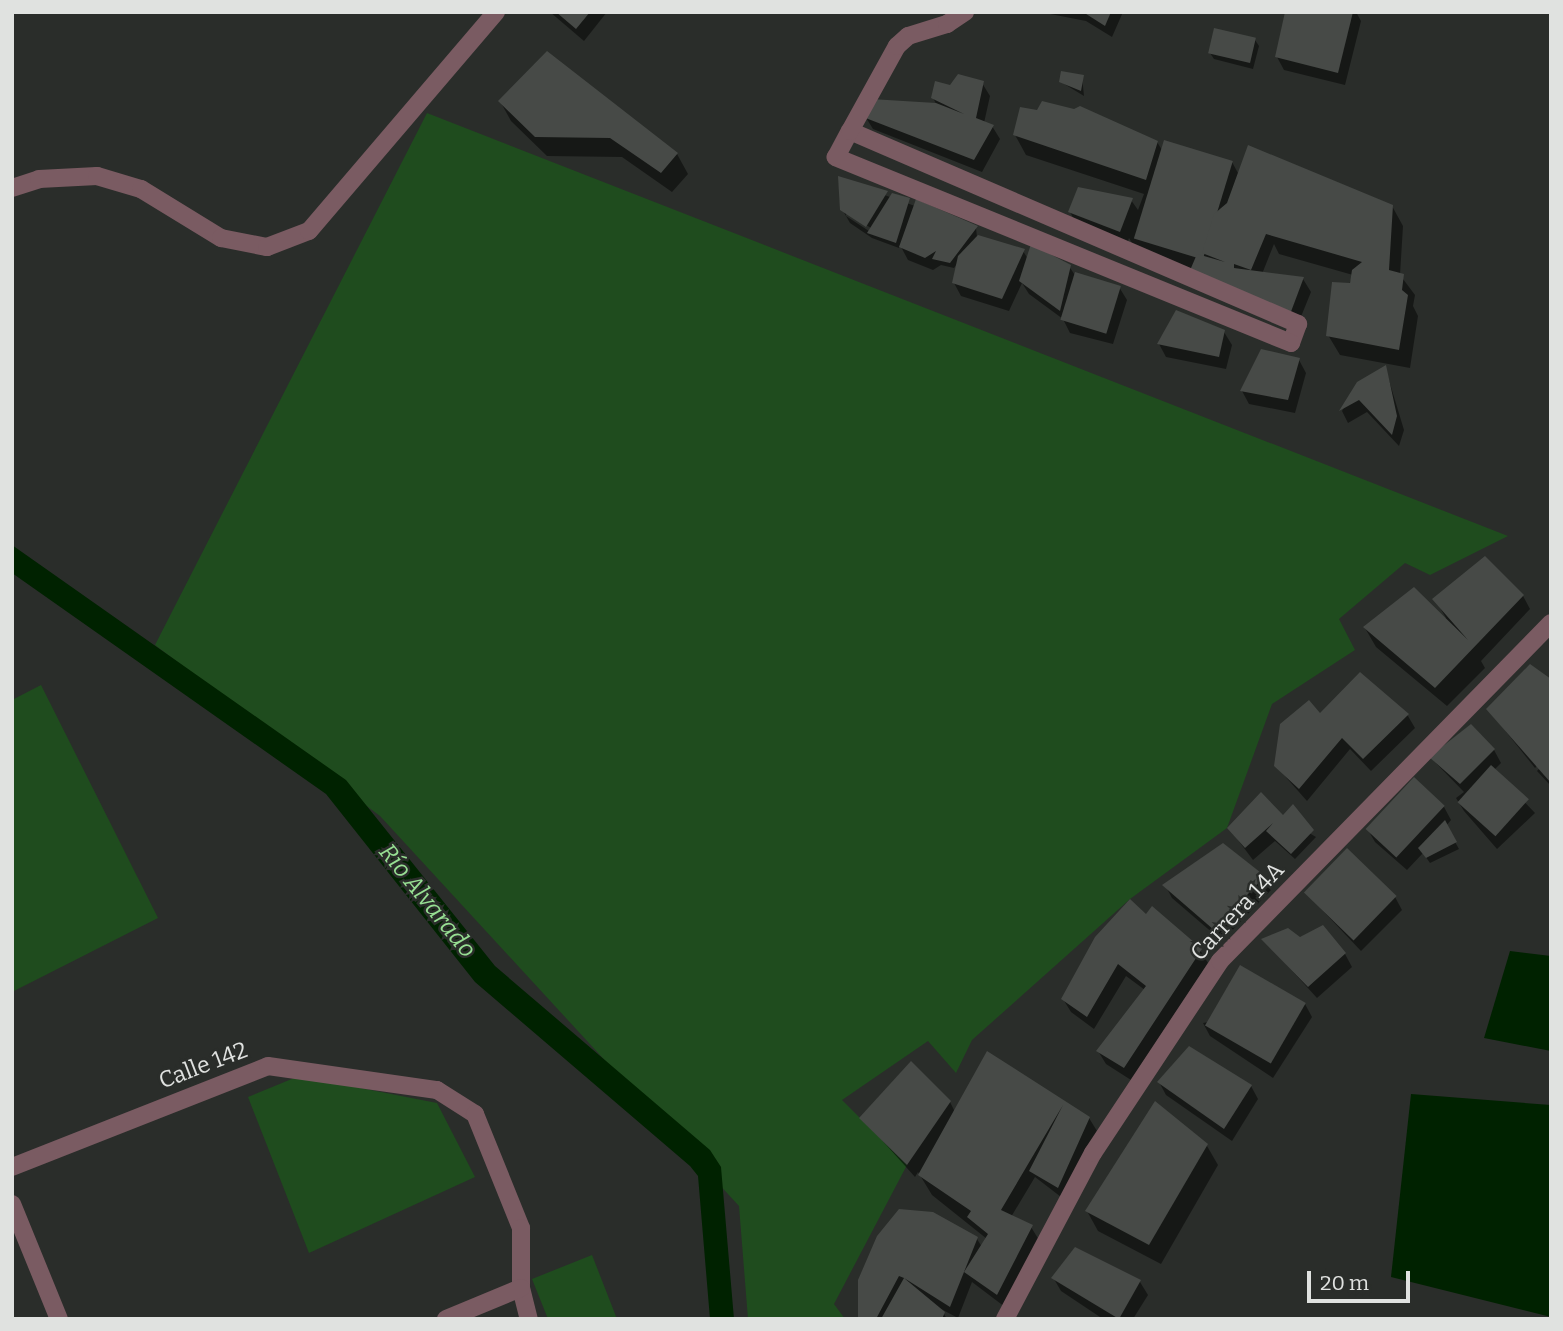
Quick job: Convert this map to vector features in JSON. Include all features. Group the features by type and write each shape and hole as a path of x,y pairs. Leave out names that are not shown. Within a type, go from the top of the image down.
{"street":[{"path":"12,188 39,179 97,176 141,189 221,238 267,247 309,231 495,12"},
{"path":"850,131 1298,324 1291,343 836,157 850,131 897,46 908,36 947,24 965,12"},
{"name":"Carrera 14A","path":"1005,1319 1093,1153 1220,961 1551,622"},
{"name":"Calle 142","path":"12,1167 268,1066 438,1090 460,1101 475,1114 521,1228 521,1288"},
{"path":"12,1205 58,1319"},
{"path":"446,1319 521,1288 529,1319"}],"shaded area":[{"path":"427,113 1508,536 1430,575 1405,563 1339,619 1355,650 1272,704 1227,828 1130,899 972,1040 956,1073 928,1041 842,1100 907,1165 834,1304 845,1319 748,1319 739,1206 380,816 155,645"},
{"path":"41,685 158,918 12,992 12,700"},
{"path":"299,1076 437,1103 475,1177 309,1253 248,1097"},
{"path":"592,1255 617,1319 548,1319 532,1279"}],"water":[{"name":"Río Alvarado","path":"12,545 346,780 495,966 710,1150 721,1167 734,1319 710,1319 698,1176 690,1166 475,982 326,794 12,573"},
{"path":"1510,951 1551,956 1551,1051 1484,1038"},
{"path":"1411,1094 1551,1105 1551,1317 1391,1277"}],"building":[{"path":"556,12 590,12 576,29"},
{"path":"1083,12 1111,12 1105,26"},
{"path":"1285,12 1353,12 1338,73 1275,57"},
{"path":"1214,28 1256,38 1250,63 1208,53"},
{"path":"547,51 678,153 661,173 610,138 535,137 498,101"},
{"path":"1061,71 1084,75 1081,91 1059,82"},
{"path":"958,74 984,81 976,118 994,125 974,160 863,117 871,99 936,103 964,114 931,98 935,81 950,85"},
{"path":"1042,101 1074,109 1080,106 1158,141 1146,180 1013,135 1020,107 1037,110"},
{"path":"1164,140 1233,161 1203,260 1134,238"},
{"path":"1248,145 1393,205 1389,270 1404,274 1402,290 1408,295 1399,350 1326,336 1332,282 1350,283 1352,270 1362,262 1266,234 1251,270 1234,264 1234,268 1304,277 1289,317 1188,275 1197,254 1225,262 1202,253 1214,214 1227,203"},
{"path":"838,176 888,191 866,227 840,210"},
{"path":"1078,187 1133,198 1120,232 1068,212"},
{"path":"892,193 910,198 896,243 867,233"},
{"path":"916,199 978,226 950,263 932,259 936,251 925,258 899,247"},
{"path":"978,235 1025,249 1002,299 952,283 958,256"},
{"path":"1031,244 1071,265 1060,311 1019,281"},
{"path":"1075,272 1121,286 1106,334 1060,320"},
{"path":"1176,310 1225,330 1219,357 1157,344"},
{"path":"1261,349 1300,358 1288,400 1240,391"},
{"path":"1386,365 1397,416 1392,435 1359,400 1339,411 1357,382"},
{"path":"1485,556 1524,595 1435,688 1363,627 1414,587 1468,640 1432,599"},
{"path":"1530,664 1551,679 1551,783 1486,709"},
{"path":"1360,672 1409,714 1363,759 1342,738 1299,789 1274,766 1280,724 1309,700 1320,713"},
{"path":"1471,724 1495,749 1460,784 1429,757"},
{"path":"1491,765 1529,799 1495,836 1458,802"},
{"path":"1414,777 1445,806 1396,858 1366,829"},
{"path":"1261,792 1283,815 1293,804 1314,830 1291,854 1266,831 1273,823 1245,848 1227,828"},
{"path":"1445,820 1457,842 1426,858 1418,848"},
{"path":"1223,843 1265,876 1214,930 1162,885"},
{"path":"1347,848 1397,896 1354,941 1304,893"},
{"path":"1130,899 1146,914 1152,906 1202,949 1124,1068 1096,1051 1146,986 1118,964 1087,1017 1061,999 1095,937"},
{"path":"1323,925 1346,953 1308,987 1261,939 1288,928 1300,937"},
{"path":"1240,965 1306,1003 1271,1064 1205,1026"},
{"path":"1189,1046 1252,1085 1224,1129 1157,1082"},
{"path":"987,1051 1090,1117 1058,1188 1029,1171 1063,1105 1001,1210 1033,1225 997,1295 964,1272 988,1234 967,1217 971,1211 918,1175"},
{"path":"911,1061 951,1101 907,1165 859,1118"},
{"path":"1155,1101 1208,1144 1149,1245 1085,1211"},
{"path":"899,1209 933,1212 978,1237 950,1307 899,1276 876,1319 858,1319 858,1280 877,1236"},
{"path":"1075,1247 1141,1280 1119,1319 1051,1278"},
{"path":"904,1278 945,1312 942,1319 881,1319"}]}
